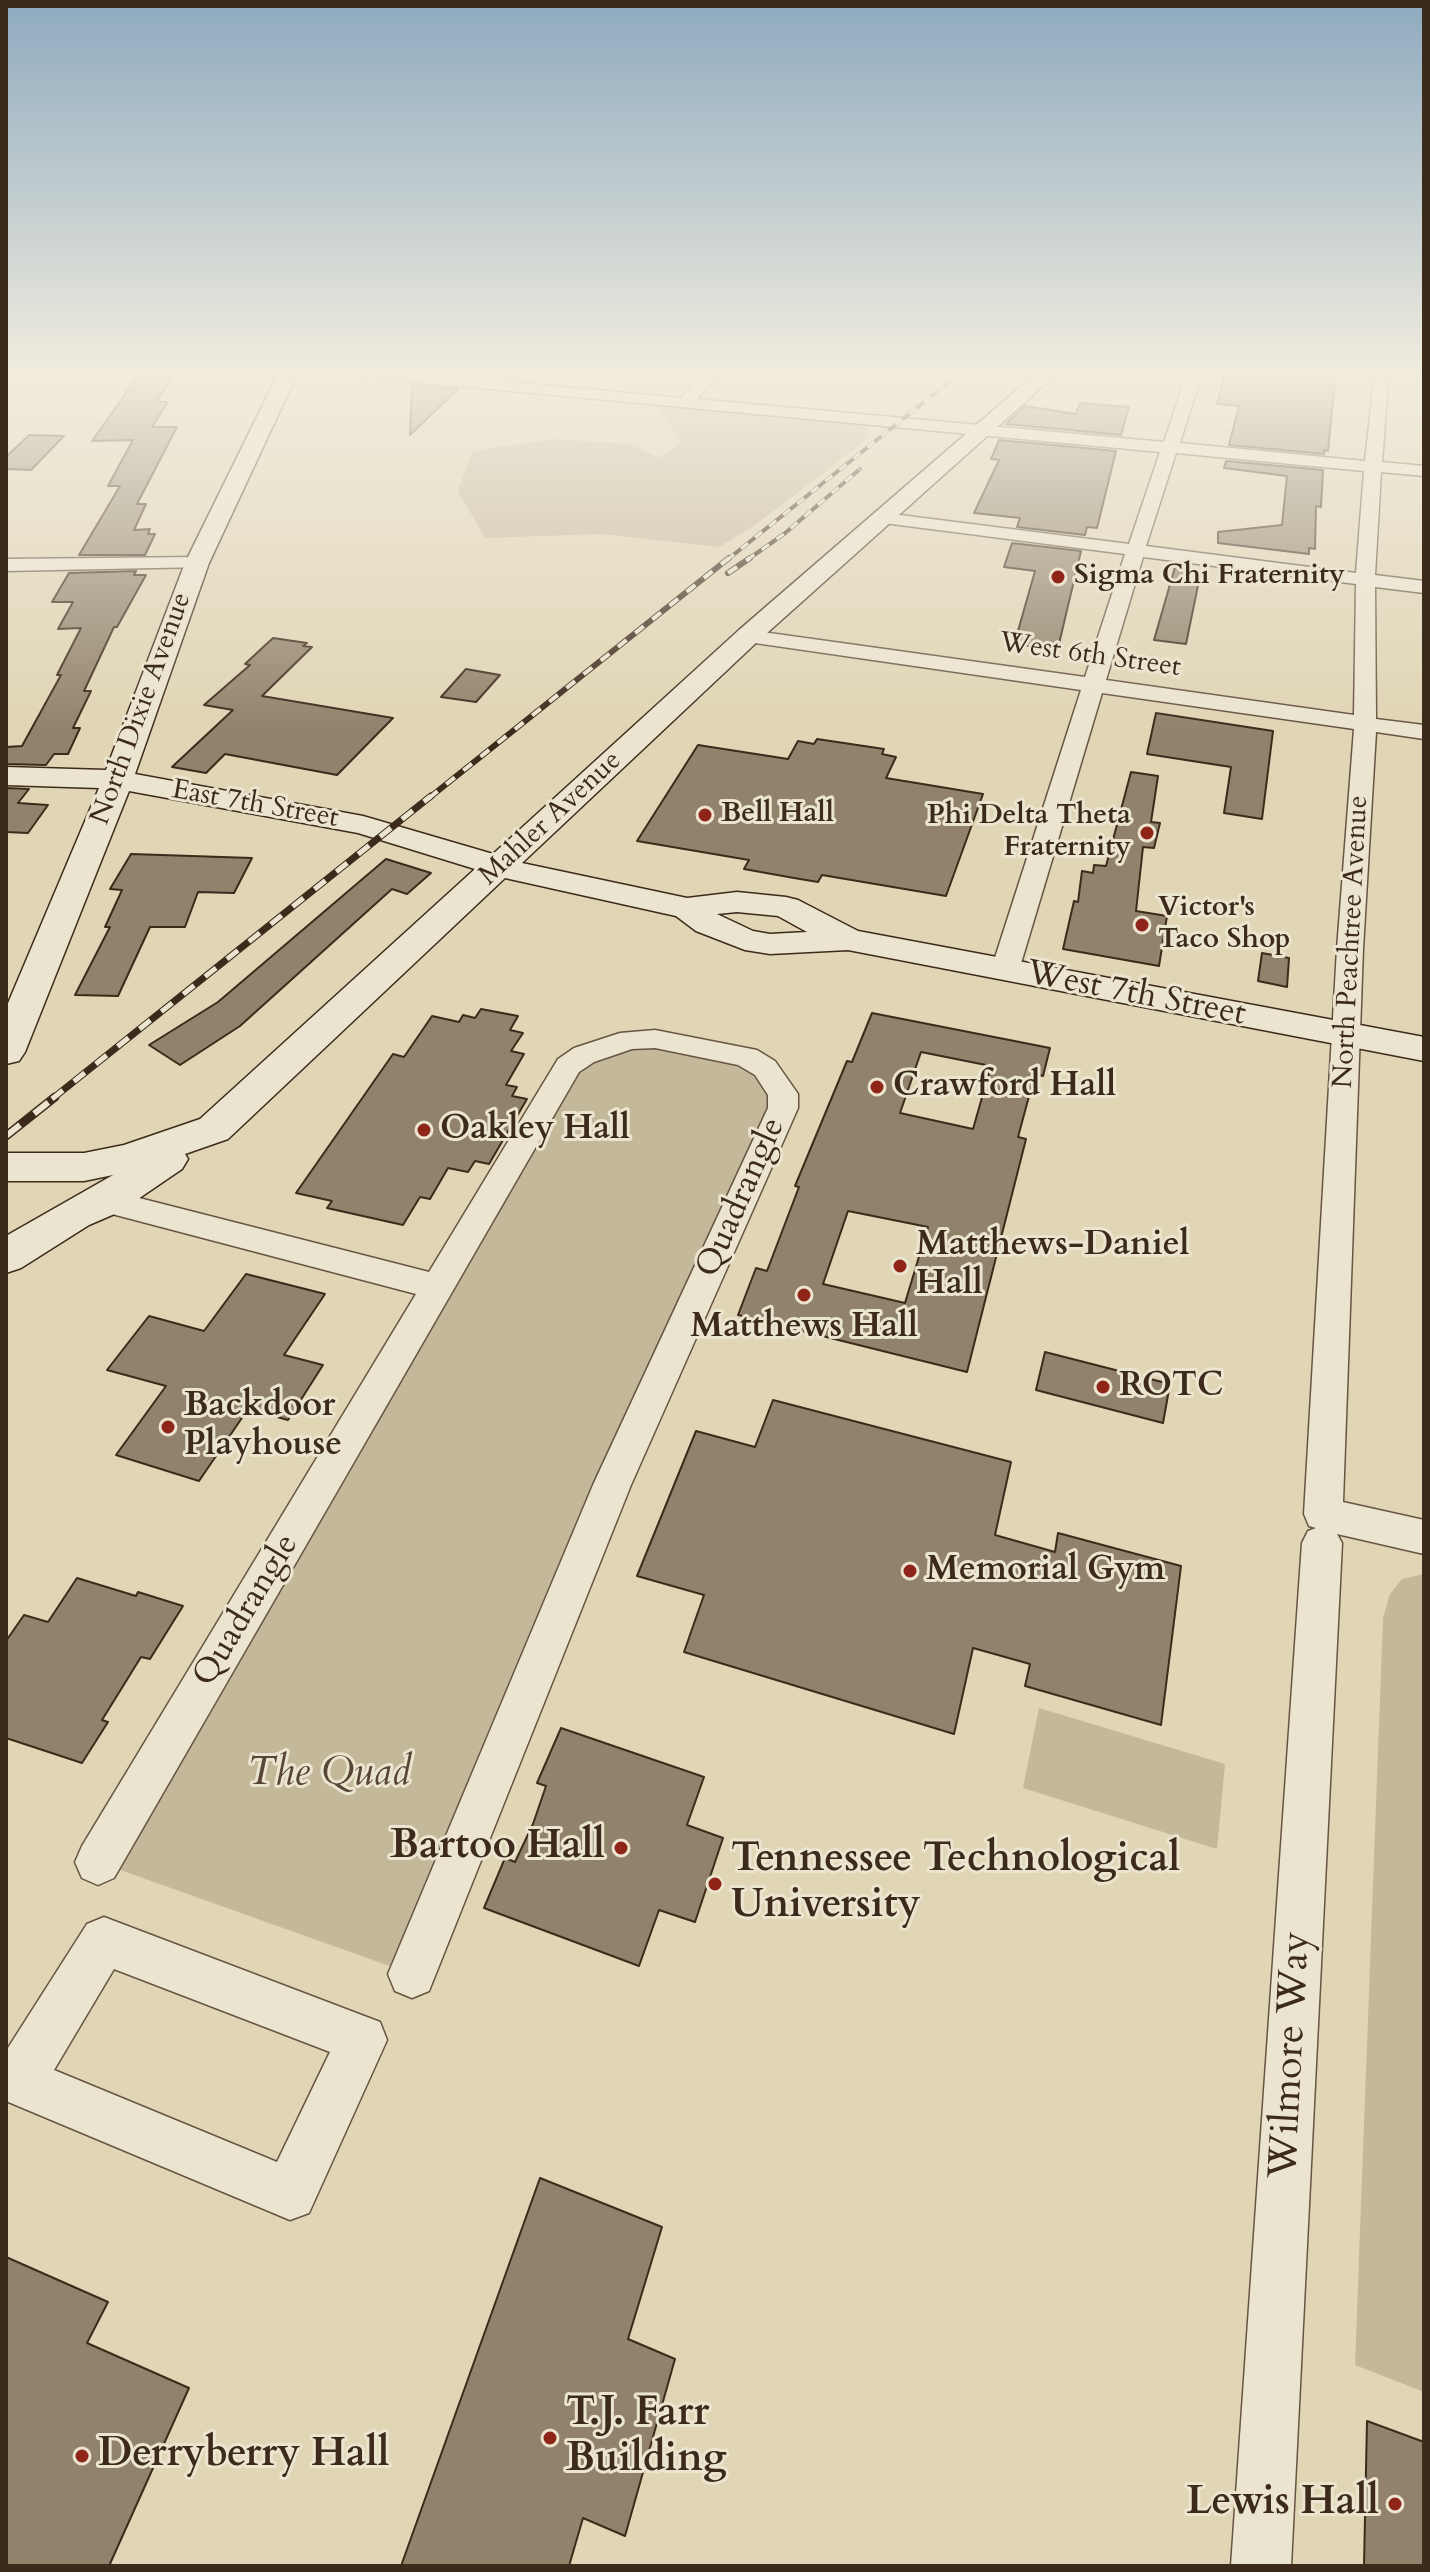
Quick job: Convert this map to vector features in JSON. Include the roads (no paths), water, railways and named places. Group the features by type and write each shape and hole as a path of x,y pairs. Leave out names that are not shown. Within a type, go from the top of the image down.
{"street":[{"name":"North Dixie Avenue","path":"6,1052 118,780 197,563 232,490"},
{"name":"Mahler Avenue","path":"6,1257 74,1214 94,1184 214,1129 748,636 916,490"},
{"path":"1005,970 1156,490"},
{"name":"North Peachtree Avenue","path":"1322,1528 1365,724 1366,541 1371,490"},
{"path":"884,518 1424,587"},
{"path":"6,565 197,563"},
{"name":"West 6th Street","path":"748,636 1424,732"},
{"name":"East 7th Street","path":"6,776 118,780 363,825 499,867"},
{"name":"West 7th Street","path":"499,867 542,879 687,908 737,902 786,907 848,940 1424,1049"},
{"name":"Quadrangle","path":"98,1862 568,1066 584,1055 630,1040 655,1039 747,1057 765,1068 783,1094 783,1108 612,1485 412,1974"},
{"path":"6,1167 94,1184 427,1284"},
{"path":"6,1179 94,1184"},
{"path":"1322,1528 1424,1537"},
{"name":"Wilmore Way","path":"1261,2566 1322,1528"},
{"path":"104,1941 362,2040 290,2194 13,2078 104,1941"}],"railway":[{"path":"727,560 814,490"},
{"path":"747,560 784,534 835,490"},
{"path":"429,798 729,558"},
{"path":"728,573 750,558"},
{"path":"52,1099 431,796"},
{"path":"6,1136 55,1097"}],"place":[{"name":"Sigma Chi Fraternity","path":"1058,577"},
{"name":"Bell Hall","path":"705,815"},
{"name":"Phi Delta Theta Fraternity","path":"1147,833"},
{"name":"Victor's Taco Shop","path":"1142,925"},
{"name":"Crawford Hall","path":"877,1087"},
{"name":"Oakley Hall","path":"424,1130"},
{"name":"Matthews-Daniel Hall","path":"900,1266"},
{"name":"Matthews Hall","path":"804,1295"},
{"name":"ROTC","path":"1103,1387"},
{"name":"Backdoor Playhouse","path":"168,1427"},
{"name":"Memorial Gym","path":"910,1571"},
{"name":"Bartoo Hall","path":"621,1848"},
{"name":"Tennessee Technological University","path":"715,1884"},
{"name":"T.J. Farr Building","path":"550,2438"},
{"name":"Derryberry Hall","path":"82,2456"},
{"name":"Lewis Hall","path":"1395,2504"}],"park label":[{"name":"The Quad","path":"329,1775"}]}
